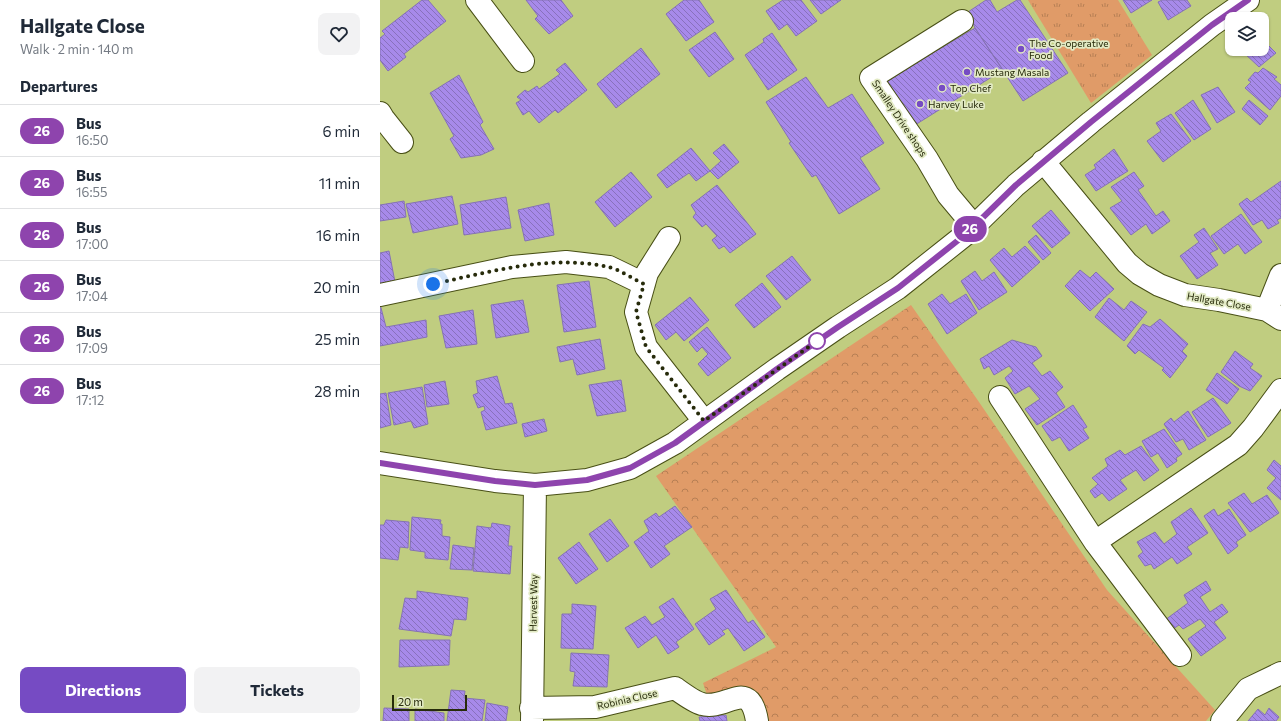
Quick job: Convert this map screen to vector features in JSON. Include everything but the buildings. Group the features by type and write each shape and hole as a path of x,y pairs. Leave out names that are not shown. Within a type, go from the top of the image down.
{"street":[{"path":"477,0 523,61"},
{"path":"380,463 495,481 535,485 587,480 630,468 675,443 838,327 898,288 966,234 1043,161 1212,25 1248,0"},
{"name":"Smalley Drive shops","path":"962,21 871,78 926,159 948,195 974,226"},
{"path":"380,113 402,142"},
{"name":"Hallgate Close","path":"1043,161 1127,263 1140,274 1159,285 1185,295 1219,300 1274,314"},
{"path":"669,238 647,273 636,312 646,347 704,421"},
{"path":"380,295 512,267 566,262 609,267 644,284"},
{"path":"1274,314 1281,275"},
{"path":"1095,542 1238,445 1253,428 1281,390"},
{"path":"1000,397 1095,542 1180,655"},
{"name":"Harvest Way","path":"531,714 535,485"},
{"path":"1222,721 1248,688 1281,673"},
{"name":"Robinia Close","path":"531,714 595,707 675,688 701,704 715,705 737,697 749,700 756,711 758,721"}],"green space":[{"path":"1028,0 1118,0 1152,55 1091,103"},
{"path":"911,305 1107,590 1215,710 1206,721 756,721 746,690 707,695 703,683 776,647 656,476"}],"bus line":[{"name":"26","path":"380,463 495,481 535,485 587,480 630,468 675,443 777,369 898,288 966,234 1043,161 1212,25 1248,0"}],"place":[{"name":"The Co-operative Food","path":"1021,49"},
{"name":"Mustang Masala","path":"967,72"},
{"name":"Top Chef","path":"942,88"},
{"name":"Harvey Luke","path":"920,104"}],"route":[{"path":"433,284 512,267 566,262 609,267 644,284 636,312 646,347 704,421 820,339 817,341"}]}
